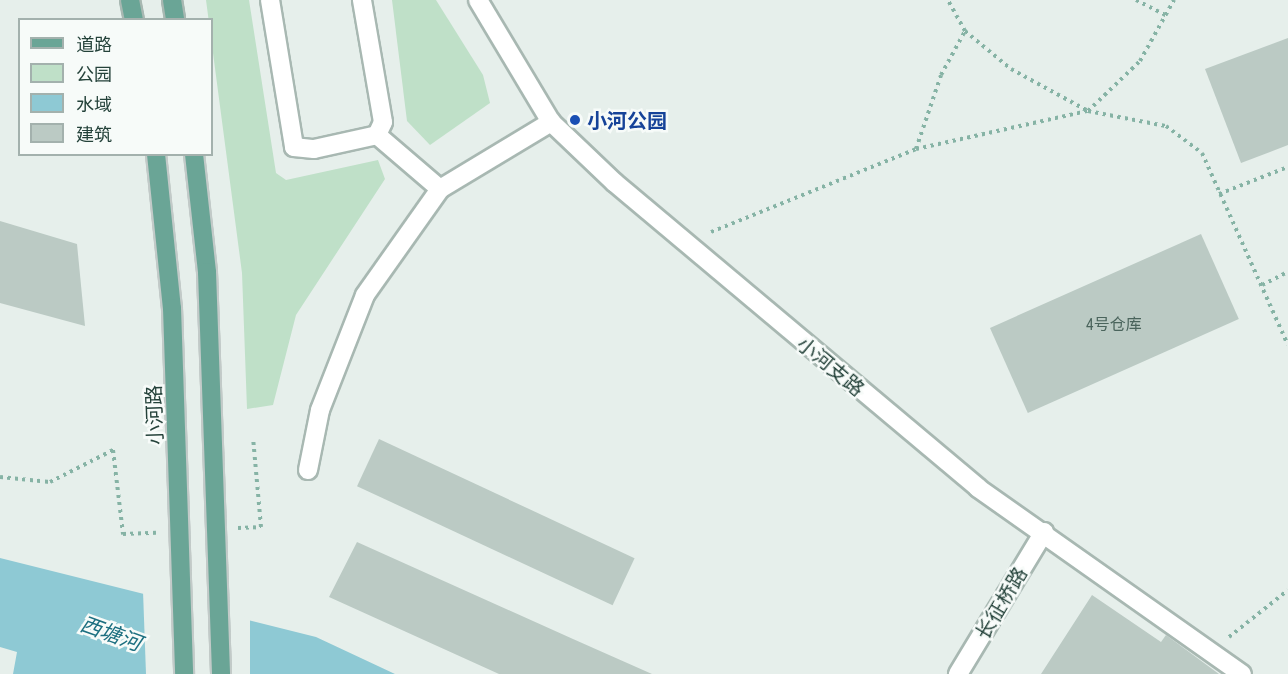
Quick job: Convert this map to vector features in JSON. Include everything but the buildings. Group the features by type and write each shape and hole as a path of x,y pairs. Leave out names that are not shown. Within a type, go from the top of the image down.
{"main road":[{"path":"130,0 134,18"},
{"path":"172,0 175,18"},
{"name":"小河路","path":"156,156 172,308 184,674"},
{"path":"194,156 208,295 221,674"}],"street":[{"path":"270,0 294,147 314,150 377,135"},
{"path":"362,0 383,122 377,135"},
{"name":"小河支路","path":"478,0 551,122 684,243 978,488 1044,532 1208,654 1242,674"},
{"path":"308,470 320,410 365,295 440,189 551,122"},
{"path":"377,135 440,189"},
{"name":"长征桥路","path":"958,674 1044,532"}],"path":[{"path":"948,0 964,31 1011,69 1088,111 1166,126 1202,153 1288,345"},
{"path":"1136,0 1166,15"},
{"path":"684,243 916,149 1088,111 1140,61 1174,0"},
{"path":"916,149 941,75 964,31"},
{"path":"1219,194 1288,166"},
{"path":"1262,285 1288,272"},
{"path":"0,477 50,482 113,450"},
{"path":"1208,654 1288,590"}],"green space":[{"path":"206,0 249,0 276,173 286,180 378,160 385,179 296,315 273,405 247,409 242,273 213,53 213,18 208,18"},
{"path":"392,0 436,0 483,75 490,103 430,145 407,121"}],"water":[{"name":"西塘河","path":"0,558 316,637 395,674 13,674 17,652 0,647"}],"pier":[{"path":"143,591 250,618 250,674 146,674"}],"place":[{"name":"小河公园","path":"575,120"}]}
